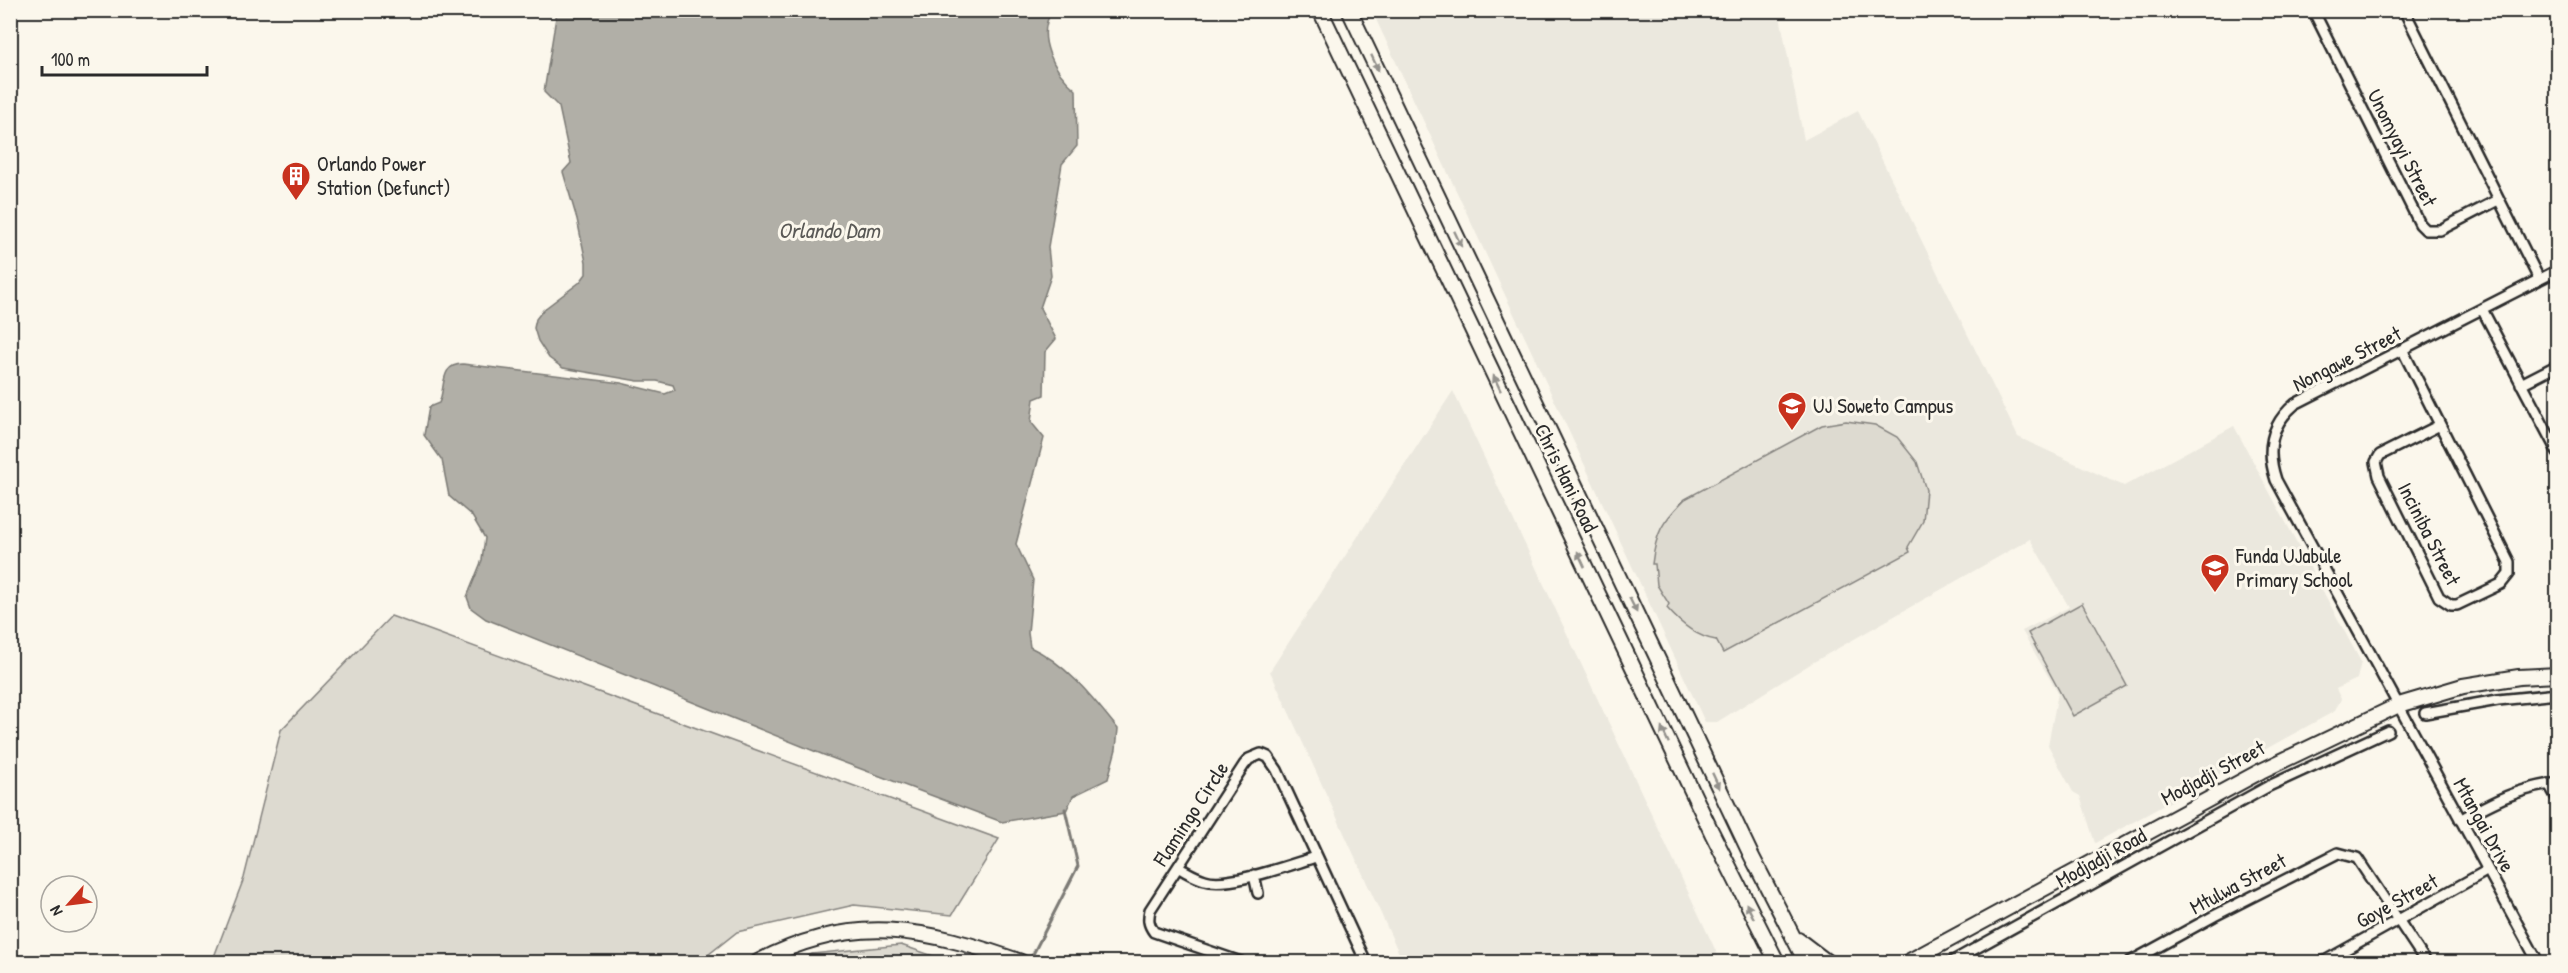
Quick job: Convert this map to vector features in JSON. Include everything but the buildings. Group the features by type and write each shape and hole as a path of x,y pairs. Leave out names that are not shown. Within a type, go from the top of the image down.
{"main road":[{"name":"Chris Hani Road","path":"1320,10 1731,874 1777,963"},
{"name":"Chris Hani Road","path":"1349,10 1806,963"},
{"name":"Modjadji Street","path":"1908,963 2261,771 2399,705 2463,686 2558,675"},
{"path":"758,963 782,950 808,941 866,930 902,931 954,940 1018,961"},
{"path":"1790,933 1827,963"}],"street":[{"name":"Unomyayi Street","path":"2313,10 2420,225 2426,230 2440,230 2498,200"},
{"path":"2404,10 2539,279"},
{"name":"Nongawe Street","path":"2399,705 2276,480 2271,466 2272,435 2278,421 2295,404 2403,351 2558,270"},
{"path":"2481,309 2558,453"},
{"name":"Inciniba Street","path":"2403,351 2509,562 2510,574 2501,584 2457,605 2451,605 2439,597 2379,476 2376,462 2380,455 2440,425"},
{"path":"2521,384 2558,365"},
{"path":"2496,681 2498,700"},
{"path":"2425,713 2498,700 2558,694"},
{"name":"Mtangai Drive","path":"2399,705 2538,963"},
{"name":"Modjadji Road","path":"1951,963 2269,786 2388,731"},
{"name":"Flamingo Circle","path":"1241,963 1162,935 1150,927 1148,918 1150,910 1244,765 1249,759 1261,754 1272,762 1366,963"},
{"path":"2261,771 2269,786"},
{"path":"2460,820 2503,796 2553,784 2558,800"},
{"name":"Mtulwa Street","path":"2130,963 2338,853 2350,854 2357,858 2399,921"},
{"path":"1179,868 1211,881 1254,875 1316,857"},
{"name":"Goye Street","path":"2323,963 2488,870"},
{"path":"1254,875 1258,893"},
{"path":"2399,921 2426,963"}],"shaded area":[{"name":"UJ Soweto Campus","path":"1372,11 1779,11 1804,140 1858,111 2018,437 2124,486 2234,426 2361,662 2357,679 2336,689 2341,699 2335,711 2095,843 2080,796 2073,792 2048,745 2058,693 2022,631 2069,607 2030,539 1812,663 1717,722 1705,722"},
{"path":"1453,391 1721,962 1403,962 1270,671"},
{"path":"1846,421 1875,425 1897,437 1917,462 1926,490 1923,521 1908,547 1910,552 1723,653 1716,640 1702,636 1688,628 1667,608 1669,604 1657,585 1655,564 1652,564 1661,528 1685,499 1822,425"},
{"path":"2082,603 2127,686 2073,716 2028,633"},
{"path":"391,616 999,839 952,915 854,905 737,932 699,962 212,962 244,878 281,730"},
{"path":"901,945 951,962 796,962 812,954"}],"water":[{"name":"Orlando Dam","path":"557,11 1052,11 1047,21 1046,43 1054,64 1076,90 1077,146 1062,164 1048,247 1051,276 1040,308 1056,339 1045,352 1044,395 1034,399 1031,422 1044,438 1016,544 1033,580 1028,633 1030,647 1068,672 1118,729 1116,749 1108,779 1073,796 1066,811 1002,822 824,755 486,619 471,608 467,597 482,560 485,538 472,516 449,496 442,460 424,435 429,407 439,403 450,368 463,364 621,383 665,394 675,390 673,385 657,381 638,381 563,368 549,358 538,341 534,328 536,319 543,310 580,282 586,274 586,262 577,219 563,172 571,163 559,107 544,92"}],"waterway":[{"path":"1029,962 1078,866 1065,809"}],"place":[{"name":"Orlando Power Station (Defunct)","path":"296,202"},
{"name":"UJ Soweto Campus","path":"1792,432"},
{"name":"Funda UJabule Primary School","path":"2215,594"}]}
